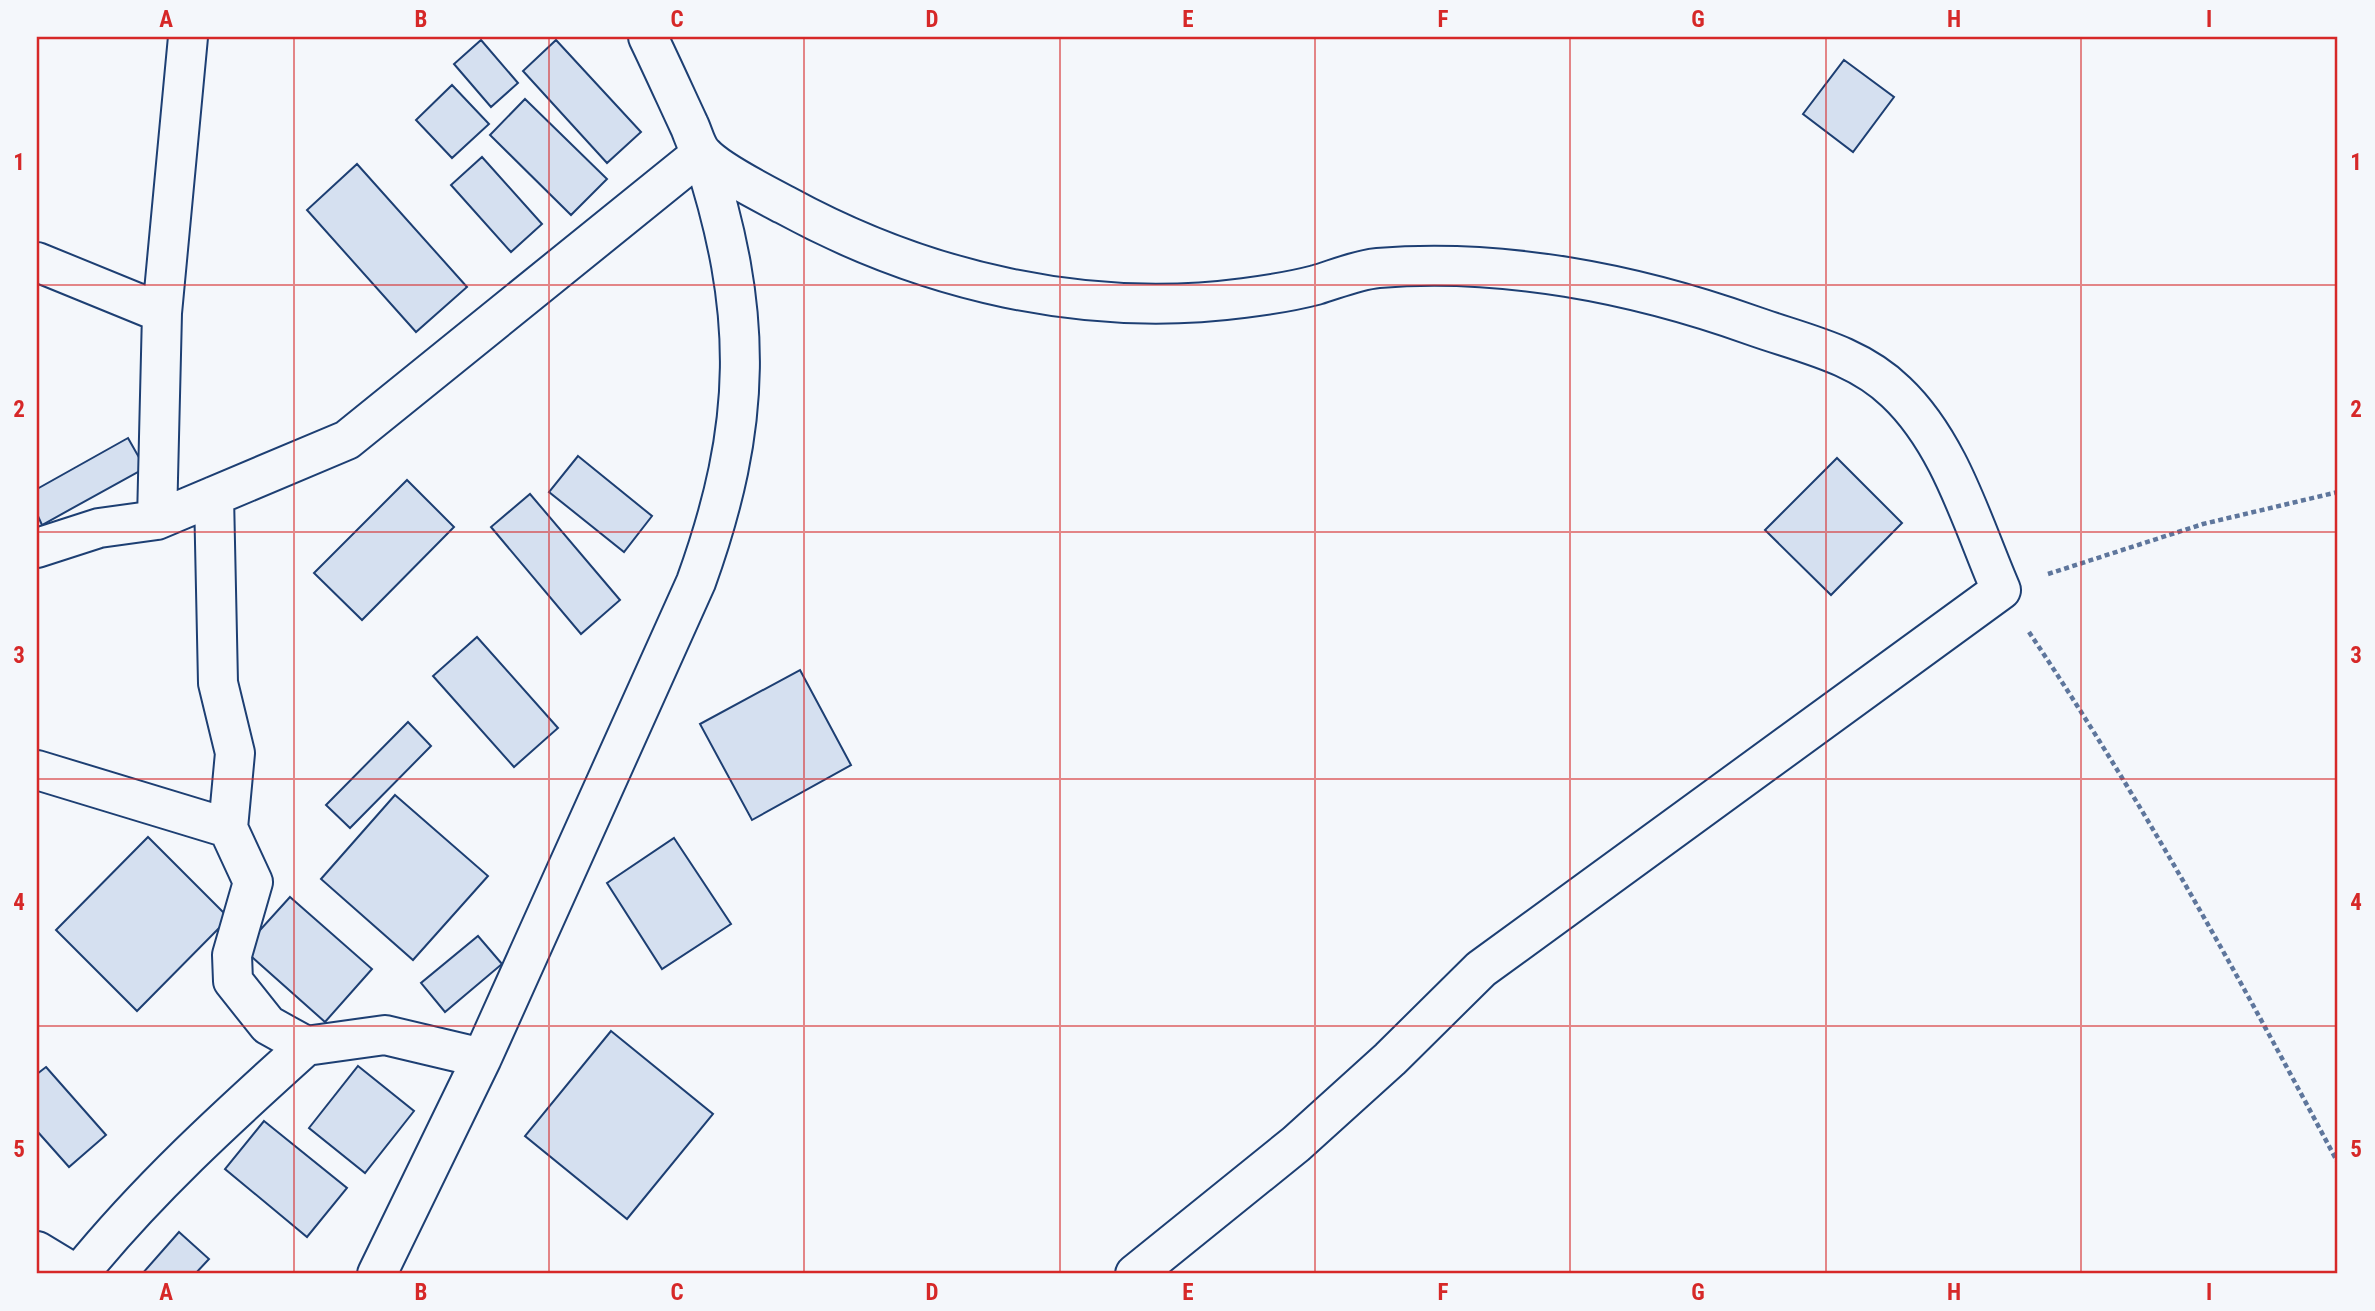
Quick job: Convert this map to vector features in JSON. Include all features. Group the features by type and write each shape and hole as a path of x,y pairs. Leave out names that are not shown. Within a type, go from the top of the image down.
{"street":[{"path":"157,520 162,313 188,37"},
{"path":"377,1274 482,1058 696,582 725,491 739,409 740,331 736,279 722,215 702,153 648,37"},
{"path":"37,548 99,528 157,520 347,440 702,153"},
{"path":"702,153 760,192 822,226 866,245 954,276 1027,293 1100,302 1175,303 1256,296 1309,286 1374,268 1450,267 1525,272 1616,286 1703,309 1829,350 1867,369 1894,390 1918,414 1937,443 2001,590 1480,969 1391,1059 1296,1144 1135,1274"},
{"path":"37,262 162,313"},
{"path":"214,496 218,683 236,753 228,828 253,882 232,955 233,981 268,1025 306,1046"},
{"path":"37,770 228,828"},
{"path":"37,1251 77,1274 115,1230 211,1131 306,1046 385,1035 482,1058"}],"path":[{"path":"2338,492 2203,524 2001,590 2100,741 2260,1014 2338,1163"}],"building":[{"path":"481,40 518,83 491,107 454,64"},
{"path":"556,40 641,132 607,163 523,71"},
{"path":"1844,60 1894,97 1853,152 1803,114"},
{"path":"452,85 489,124 452,158 416,120"},
{"path":"525,99 607,179 571,215 490,135"},
{"path":"482,157 542,224 511,252 451,185"},
{"path":"357,164 467,287 416,332 307,210"},
{"path":"128,438 145,468 42,525 37,514 37,489"},
{"path":"578,456 652,516 624,552 549,492"},
{"path":"1837,458 1902,523 1831,595 1765,530"},
{"path":"407,480 454,527 362,620 314,573"},
{"path":"530,494 620,600 581,634 491,527"},
{"path":"477,637 558,728 514,767 433,676"},
{"path":"800,670 851,765 752,820 700,724"},
{"path":"408,722 431,746 350,828 326,805"},
{"path":"395,795 488,876 413,960 321,879"},
{"path":"148,837 229,918 137,1011 56,930"},
{"path":"674,838 731,924 662,969 607,883"},
{"path":"290,897 372,969 325,1022 243,949"},
{"path":"478,936 502,964 445,1012 421,983"},
{"path":"611,1031 713,1114 627,1219 525,1136"},
{"path":"358,1066 414,1111 365,1173 309,1128"},
{"path":"46,1067 106,1135 69,1167 37,1131 37,1074"},
{"path":"264,1121 347,1188 307,1237 225,1169"},
{"path":"179,1232 209,1259 195,1274 142,1274"}]}
